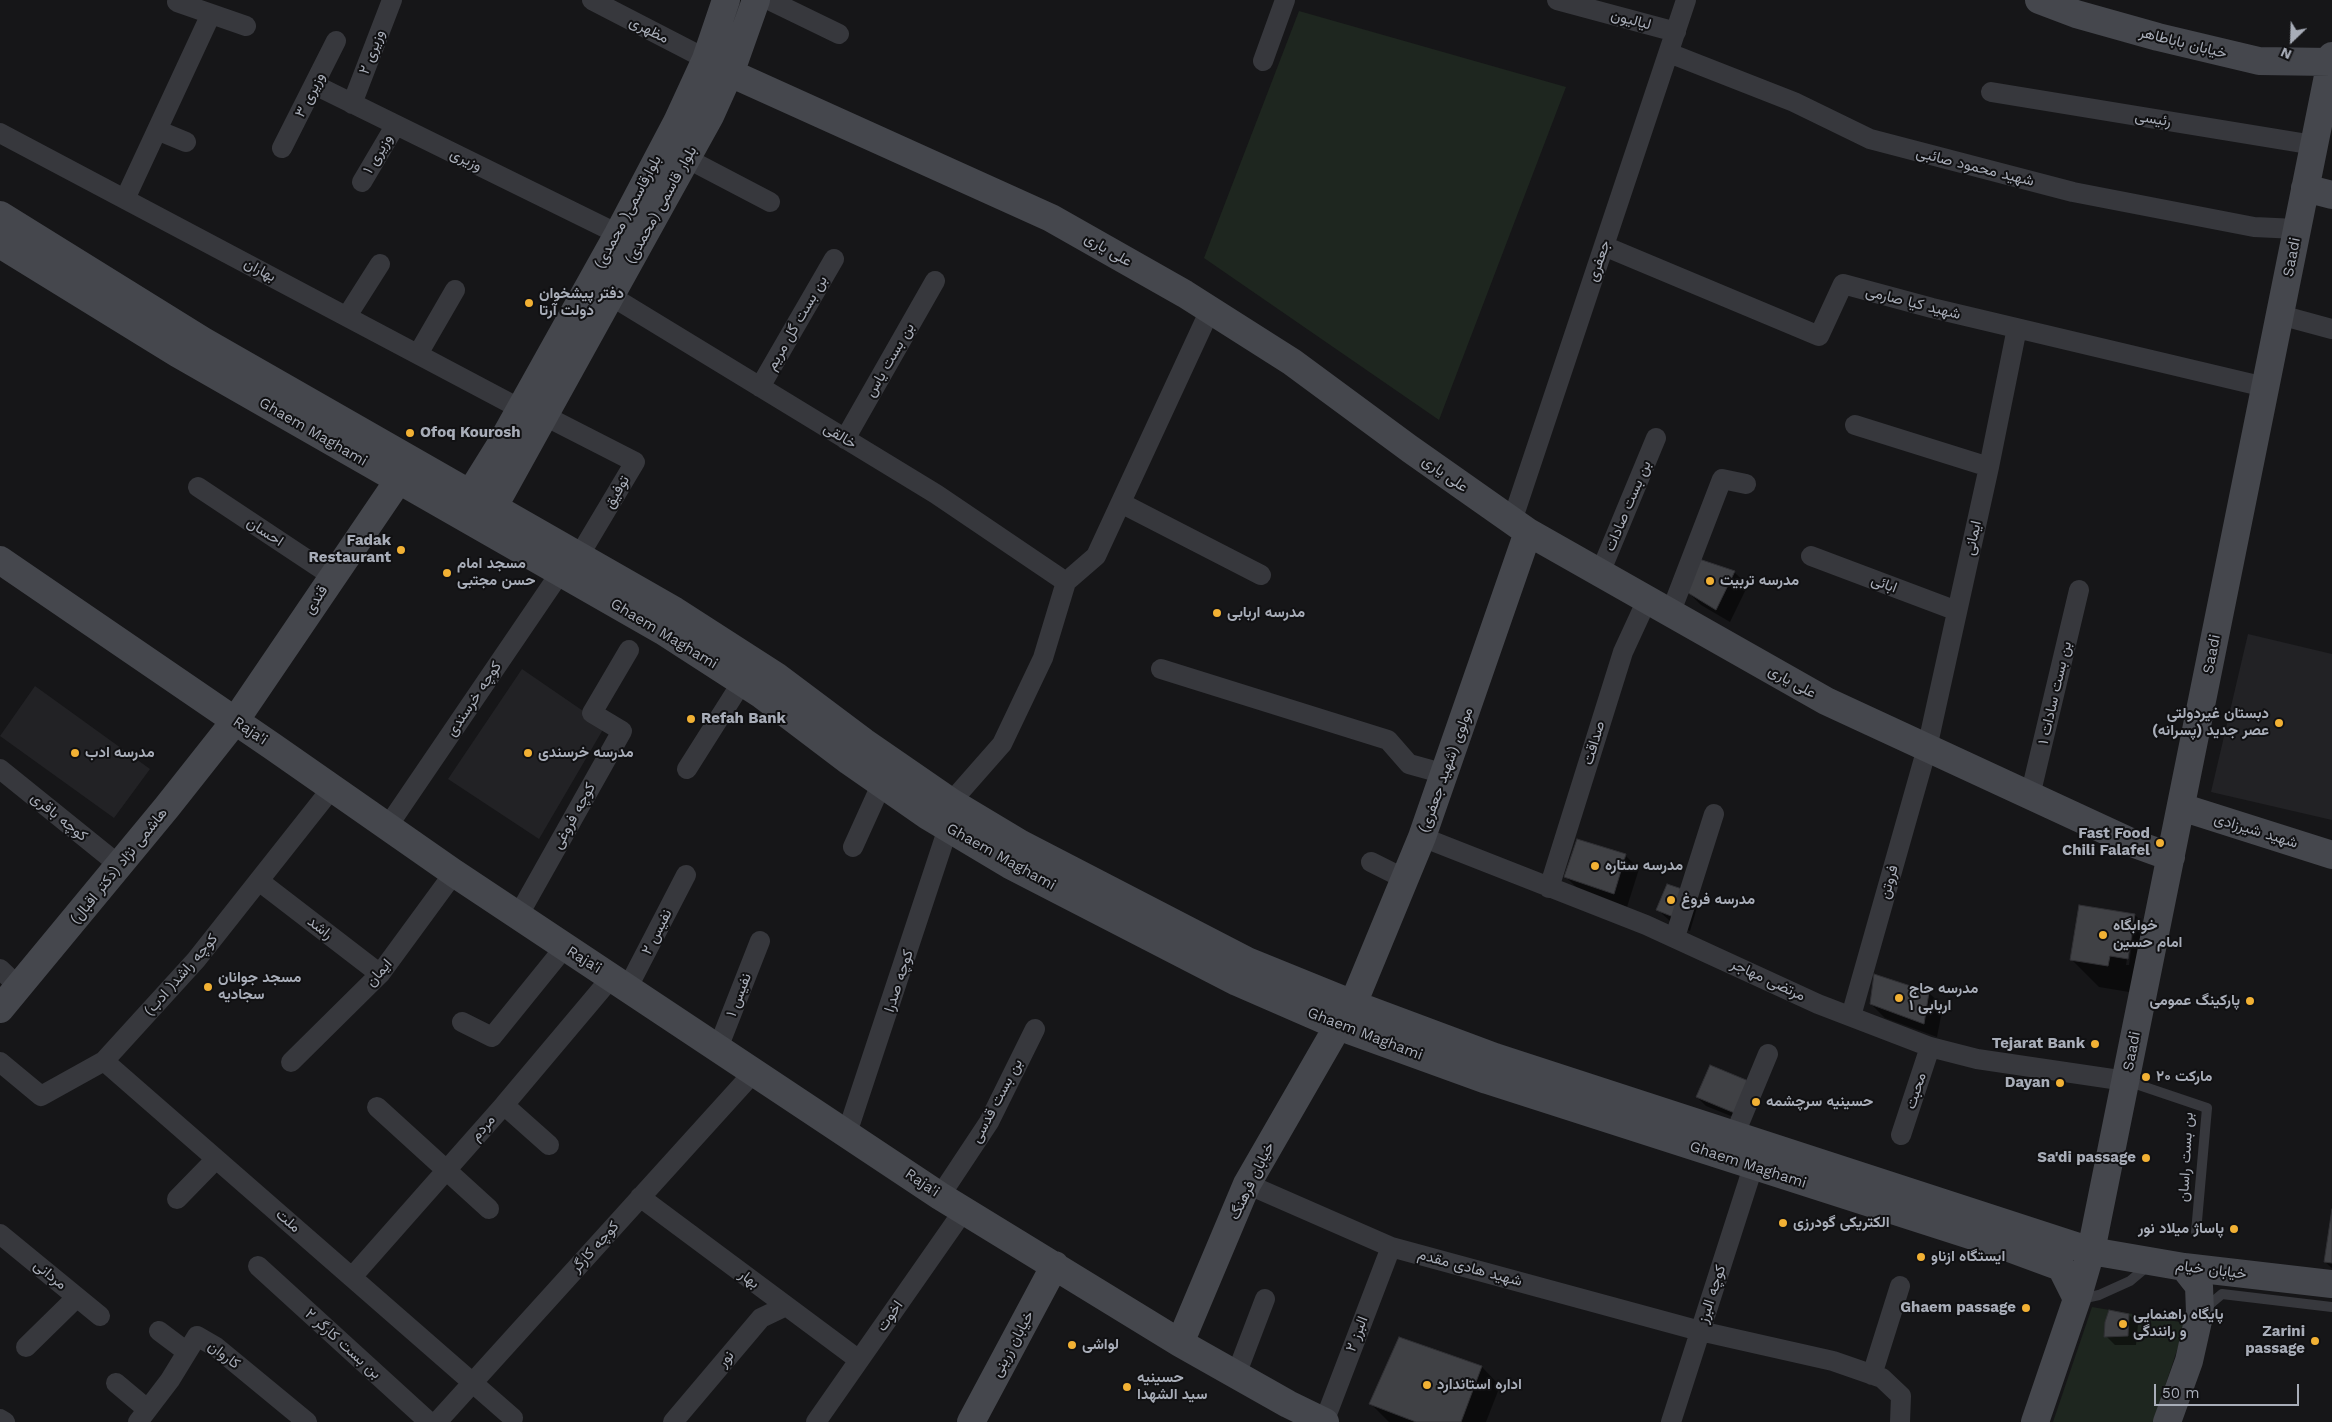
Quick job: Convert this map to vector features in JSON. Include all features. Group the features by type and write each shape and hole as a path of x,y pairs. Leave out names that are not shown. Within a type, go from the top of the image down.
{"main road":[{"name":"بلوارقاسمی( محمدی)","path":"470,494 508,455 519,408 618,234 677,122 706,59 726,0"},
{"name":"بلوار قاسمی (محمدی)","path":"493,508 508,455 545,416 611,296 730,73 756,0"},
{"name":"خیابان باباطاهر","path":"2039,0 2076,14 2158,37 2259,61 2331,59"},
{"name":"علی یاری","path":"706,59 730,73 1051,218 1210,310 1292,362 1410,450 1520,527 1826,701 2135,844 2171,857"},
{"name":"Saadi","path":"2035,1422 2092,1252 2331,59"},
{"path":"2305,188 2332,195"},
{"name":"Ghaem Maghami","path":"0,215 197,351 398,480 570,565 675,611 776,676 857,751 882,783 949,815 1021,844 1248,961 1345,1015 1529,1081 1753,1167 2004,1246 2061,1267 2077,1299"},
{"name":"Ghaem Maghami","path":"0,244 197,351 470,494 493,508 663,631 742,682 857,751 949,815"},
{"name":"قندی","path":"235,721 398,480"},
{"name":"مولوی (شهید جعفری)","path":"1345,1015 1405,880 1445,774 1520,527"},
{"name":"Raja'i","path":"0,560 388,826 454,874 940,1196 1180,1342 1315,1420"},
{"name":"هاشمی نژاد (دکتر اقبال)","path":"0,1009 10,978 119,865 235,721"},
{"name":"شهید شیرزادی","path":"2181,807 2332,855"},
{"name":"خیابان فرهنگ","path":"1180,1342 1247,1184 1345,1015"},
{"name":"Ghaem Maghami","path":"1529,1081 1734,1136 2092,1252"},
{"path":"2100,1208 2118,1239 2152,1263"},
{"name":"خیابان خیام","path":"2092,1252 2152,1263 2332,1284"},
{"name":"خیابان زرینی","path":"971,1422 1055,1265"},
{"path":"2167,1422 2189,1361 2200,1312 2199,1286 2184,1267"}],"street":[{"name":"وزیری ۲","path":"352,104 392,0"},
{"name":"مظهری","path":"592,0 706,59"},
{"path":"769,0 839,34"},
{"path":"1263,61 1285,0"},
{"name":"لیالیون","path":"1557,0 1676,32"},
{"name":"جعفری","path":"1520,527 1604,246 1686,0"},
{"path":"177,2 246,26"},
{"path":"125,199 211,14"},
{"name":"وزیری ۳","path":"282,148 336,42"},
{"name":"شهید محمود صائبی","path":"1669,53 1794,102 1870,139 2073,192 2254,227 2297,229"},
{"name":"وزیری","path":"315,85 618,234"},
{"name":"رئیسی","path":"1992,92 2314,145"},
{"name":"وزیری ۱","path":"362,182 395,126"},
{"path":"158,130 186,142"},
{"name":"بهاران","path":"0,133 519,408"},
{"path":"686,158 770,202"},
{"name":"شهید کیا صارمی","path":"1604,246 1819,336 1843,284 2265,387"},
{"name":"بن بست گل مریم","path":"760,387 834,259"},
{"path":"347,316 380,264"},
{"name":"بن بست یاس","path":"845,439 934,281"},
{"path":"418,354 455,290"},
{"name":"خالقی","path":"611,296 936,494 1066,582"},
{"path":"949,815 1002,744 1043,658 1066,582 1096,556 1210,310"},
{"path":"2280,316 2332,329"},
{"name":"ایمانی","path":"1927,748 1989,466 2017,328"},
{"name":"توفیق","path":"545,416 635,462 570,565"},
{"path":"1855,425 1989,466"},
{"name":"بن بست صادات","path":"1600,573 1656,438"},
{"path":"1670,614 1722,479 1746,484"},
{"name":"احسان","path":"198,488 332,576"},
{"path":"1121,503 1261,575"},
{"name":"ابائی","path":"1811,556 1957,611"},
{"name":"کوچه خرسندی","path":"388,826 570,565"},
{"name":"بن بست سادات ۱","path":"2030,796 2079,590"},
{"name":"صداقت","path":"1549,888 1623,652 1647,600"},
{"name":"کوچه فروغی","path":"518,916 622,731 592,713 629,650"},
{"path":"1161,669 1388,740 1409,764 1445,774"},
{"path":"687,769 742,682"},
{"name":"فروتن","path":"1850,1016 1927,748"},
{"name":"کوچه باقری","path":"0,769 119,865"},
{"path":"853,847 882,783"},
{"name":"کوچه راشد( ادب)","path":"0,1062 41,1096 104,1061 196,960 332,788"},
{"path":"1676,937 1714,814"},
{"name":"کوچه صدرا","path":"847,1133 949,815"},
{"name":"مرتضی مهاجر","path":"1422,837 1676,937 1818,1004 1930,1047 1977,1059 2126,1081"},
{"path":"1371,862 1405,880"},
{"name":"ایمان","path":"290,1062 380,974 454,874"},
{"name":"نفیس ۲","path":"619,984 686,875"},
{"name":"راشد","path":"259,881 380,974"},
{"name":"نفیس ‍۱","path":"718,1048 760,941"},
{"path":"462,1022 492,1037 564,948"},
{"name":"مردم","path":"352,1277 504,1105 619,984"},
{"name":"بن بست قدسی","path":"940,1196 989,1122 1035,1029"},
{"name":"محبت","path":"1901,1135 1930,1047"},
{"path":"1734,1136 1768,1054"},
{"name":"ملت","path":"104,1061 512,1418"},
{"name":"کوچه کارگر","path":"437,1422 754,1072"},
{"path":"504,1105 549,1145"},
{"path":"377,1107 489,1210"},
{"path":"177,1199 216,1159"},
{"name":"کوچه البرز","path":"1671,1422 1753,1167"},
{"name":"شهید هادی مقدم","path":"1247,1184 1390,1247 1700,1331 1832,1360 1882,1378 1901,1396 1906,1421"},
{"name":"بهار","path":"640,1197 859,1360"},
{"name":"اخوت","path":"816,1422 964,1210"},
{"name":"مردانی","path":"3,1243 100,1316"},
{"name":"البرز ۲","path":"1315,1420 1390,1247"},
{"name":"بن بست کارگر ۲","path":"258,1266 429,1422"},
{"path":"1872,1375 1900,1286"},
{"path":"26,1347 77,1297"},
{"path":"1236,1375 1265,1299"},
{"name":"نور","path":"673,1422 761,1318 786,1306"},
{"path":"159,1331 187,1352"},
{"name":"کاروان","path":"143,1416 170,1380 197,1336 216,1347 307,1422"},
{"path":"116,1383 143,1416"},
{"path":"0,1419 5,1422"}],"lane":[{"name":"بن بست راسان","path":"2126,1081 2207,1108 2196,1232"},
{"path":"2077,1299 2099,1295 2130,1281 2152,1263"},
{"path":"2200,1312 2222,1294 2332,1307"}],"shaded area":[{"path":"1299,11 1566,87 1439,420 1204,258"},
{"name":"دبستان غیردولتی عصر جدید (پسرانه)","path":"2248,634 2332,654 2332,820 2211,792"},
{"name":"مدرسه خرسندی","path":"522,669 605,726 539,839 448,779"},
{"name":"مدرسه ادب","path":"35,686 150,769 114,818 0,736"},
{"path":"2092,1307 2186,1323 2153,1422 2053,1422"}],"building":[{"name":"مدرسه تربیت","path":"1699,559 1735,571 1716,610 1685,591"},
{"name":"مدرسه ستاره","path":"1577,839 1626,854 1614,894 1564,877"},
{"name":"مدرسه فروغ","path":"1667,884 1685,890 1676,918 1656,910"},
{"name":"خوابگاه امام حسین","path":"2079,905 2135,914 2128,959 2110,956 2108,966 2070,960"},
{"name":"مدرسه حاج اربابی ۱","path":"1874,974 1929,992 1924,1024 1870,1004"},
{"path":"1710,1065 1751,1082 1737,1114 1696,1097"},
{"path":"2332,1209 2332,1263 2324,1262"},
{"path":"2109,1310 2129,1314 2128,1336 2104,1337 2105,1322"},
{"name":"اداره استاندارد","path":"1399,1337 1482,1366 1461,1422 1416,1422 1369,1404"}],"place":[{"name":"دفتر پیشخوان دولت آرتا","path":"529,303"},
{"name":"Ofoq Kourosh","path":"410,433"},
{"name":"Fadak Restaurant","path":"401,550"},
{"name":"مسجد امام حسن مجتبی","path":"447,573"},
{"name":"مدرسه تربیت","path":"1710,581"},
{"name":"مدرسه اربابی","path":"1217,613"},
{"name":"Refah Bank","path":"691,719"},
{"name":"دبستان غیردولتی عصر جدید (پسرانه)","path":"2279,723"},
{"name":"مدرسه ادب","path":"75,753"},
{"name":"مدرسه خرسندی","path":"528,753"},
{"name":"Fast Food Chili Falafel","path":"2160,843"},
{"name":"مدرسه ستاره","path":"1595,866"},
{"name":"مدرسه فروغ","path":"1671,900"},
{"name":"خوابگاه امام حسین","path":"2103,935"},
{"name":"مسجد جوانان سجادیه","path":"208,987"},
{"name":"مدرسه حاج اربابی ۱","path":"1899,998"},
{"name":"پارکینگ عمومی","path":"2250,1001"},
{"name":"Tejarat Bank","path":"2095,1044"},
{"name":"مارکت ۲۰","path":"2146,1077"},
{"name":"Dayan","path":"2060,1083"},
{"name":"حسینیه سرچشمه","path":"1756,1102"},
{"name":"Sa'di passage","path":"2146,1158"},
{"name":"الکتریکی گودرزی","path":"1783,1223"},
{"name":"پاساژ میلاد نور","path":"2234,1229"},
{"name":"ایستگاه ازناو","path":"1921,1257"},
{"name":"Ghaem passage","path":"2026,1308"},
{"name":"پایگاه راهنمایی و رانندگی","path":"2123,1324"},
{"name":"Zarini passage","path":"2315,1341"},
{"name":"لواشی","path":"1072,1345"},
{"name":"اداره استاندارد","path":"1427,1385"},
{"name":"حسینیه سید الشهدا","path":"1127,1387"}]}
